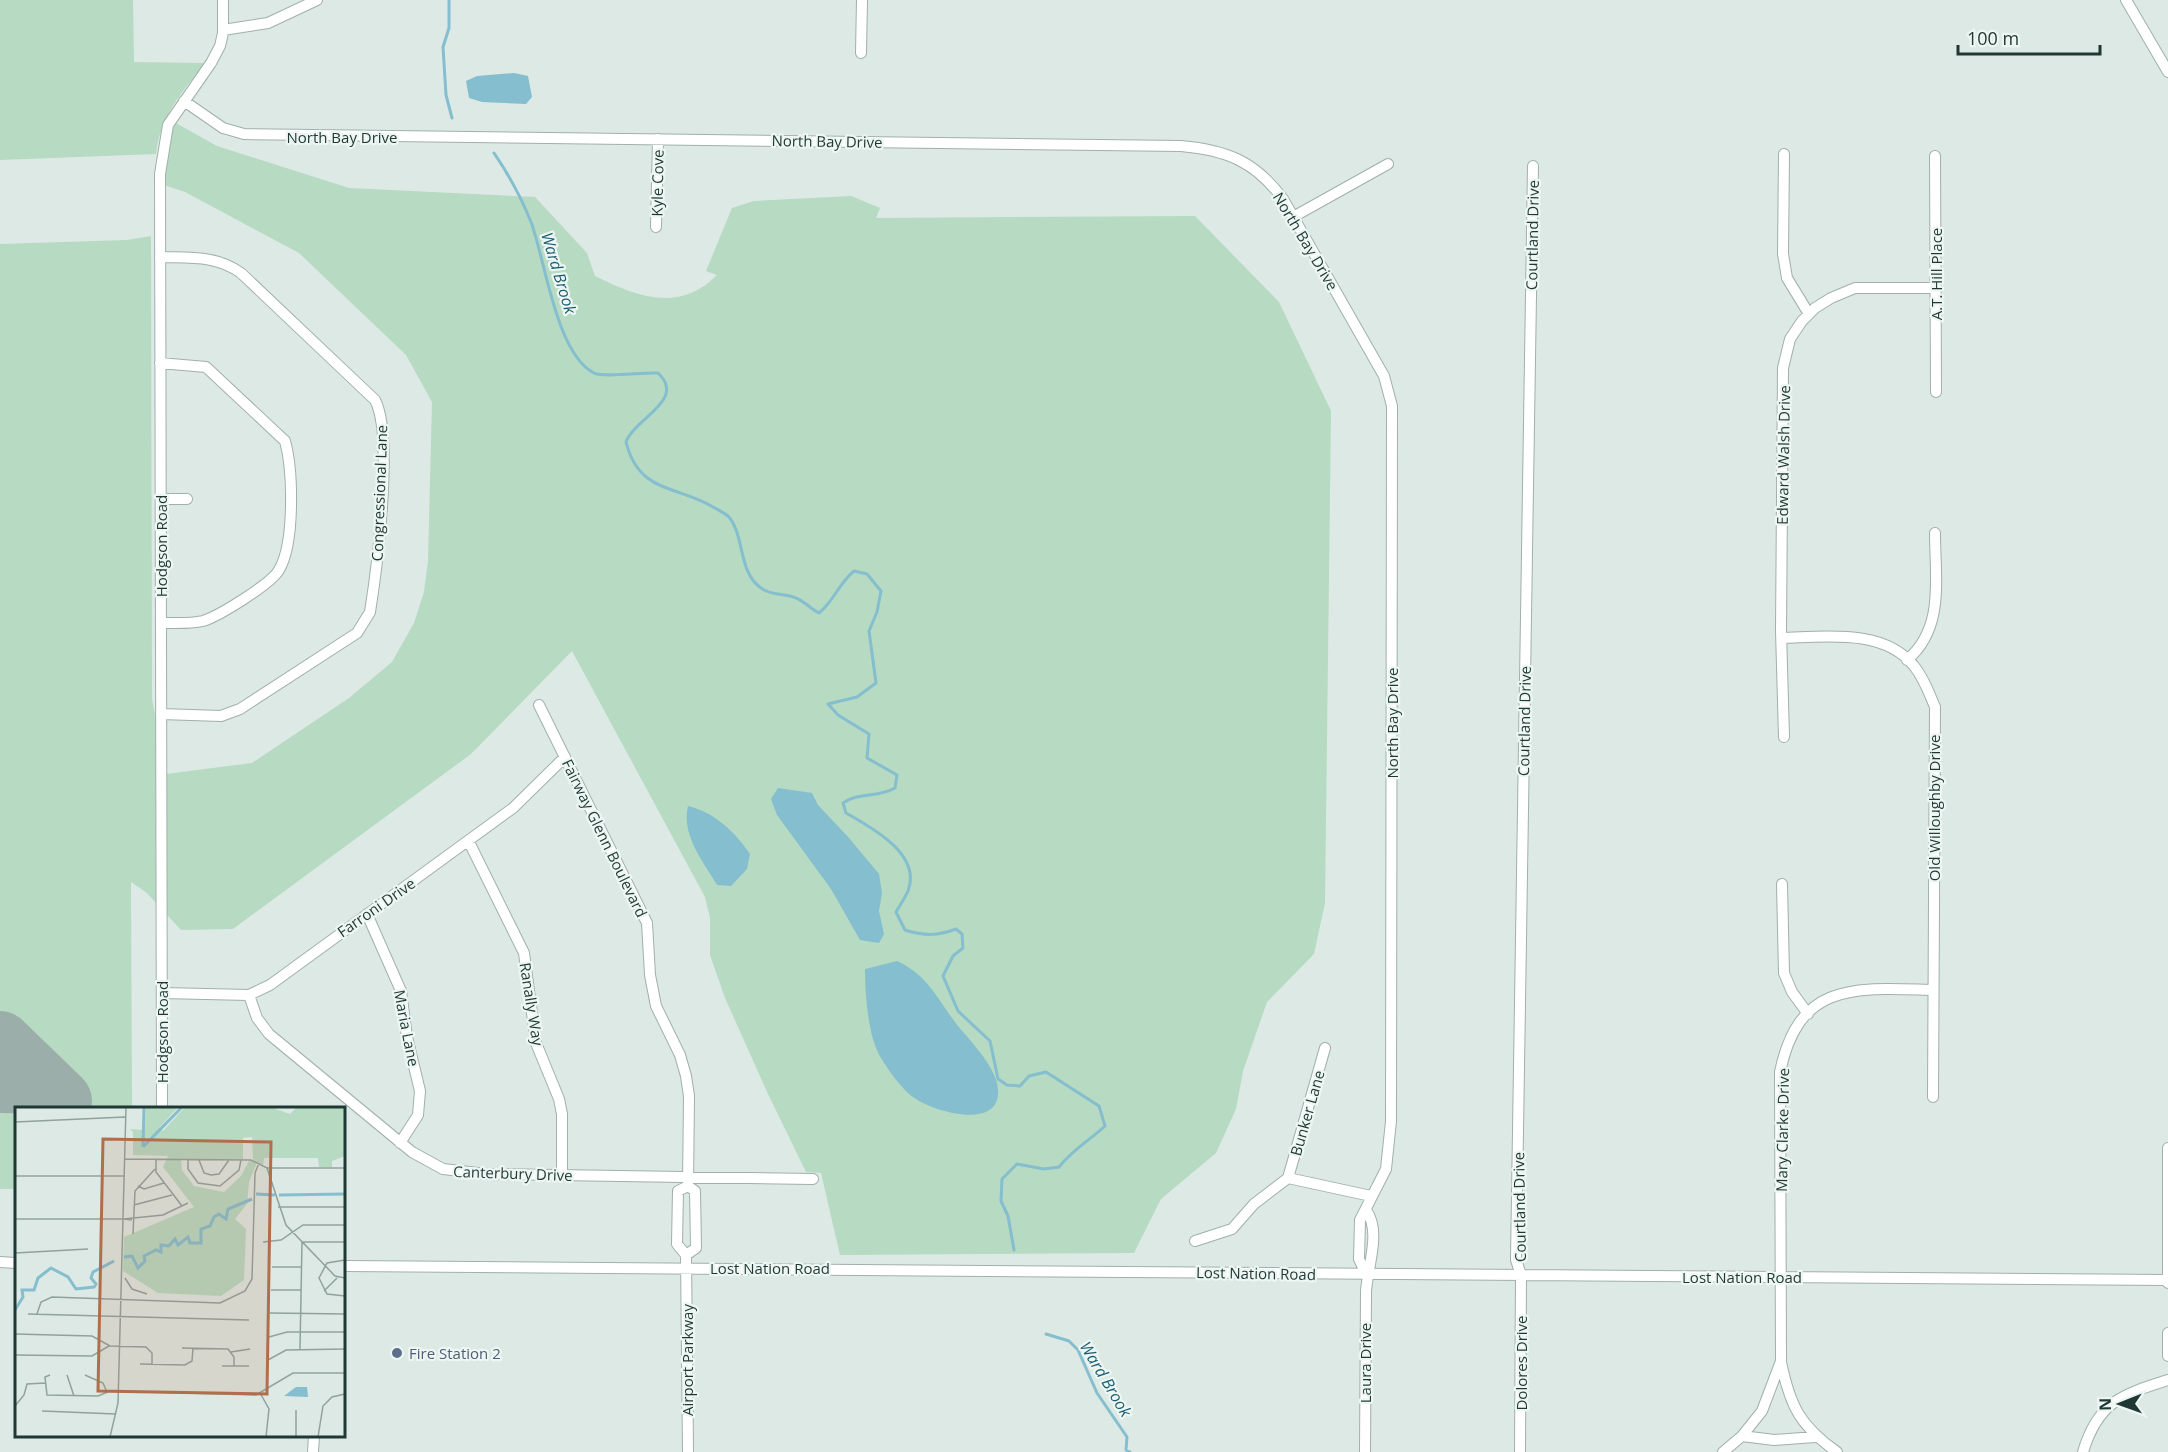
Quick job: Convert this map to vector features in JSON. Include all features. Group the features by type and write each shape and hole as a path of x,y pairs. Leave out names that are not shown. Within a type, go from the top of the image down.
{"street":[{"name":"Hodgson Road","path":"162,1107 160,174 163,142 168,125 215,57 223,30 223,0"},
{"path":"223,30 268,23 317,0"},
{"path":"861,53 862,0"},
{"path":"2126,0 2165,59 2168,72"},
{"name":"North Bay Drive","path":"183,101 224,128 244,134 1180,146 1212,149 1236,158 1269,180 1384,376 1392,406 1391,1121 1386,1169 1366,1210 1372,1218 1372,1259 1366,1274"},
{"name":"Kyle Cove","path":"656,227 658,139"},
{"path":"1784,154 1783,254 1791,285 1809,314"},
{"name":"A.T. Hill Place","path":"1935,156 1936,392"},
{"path":"1293,218 1389,164"},
{"name":"Courtland Drive","path":"1521,1275 1516,1260 1533,166"},
{"name":"Congressional Lane","path":"160,257 210,258 228,263 242,273 375,400 381,413 382,431 380,531 370,612 357,633 240,709 221,716 161,714"},
{"name":"Edward Walsh Drive","path":"1784,737 1783,368 1790,339 1809,314 1831,298 1855,288 1936,288"},
{"path":"160,363 185,363 206,368 285,441 288,453 290,513 285,558 276,575 210,618 194,622 161,623"},
{"path":"161,499 187,499"},
{"path":"1907,660 1928,637 1935,612 1935,533"},
{"name":"Old Willoughby Drive","path":"1782,638 1868,639 1895,650 1907,660 1924,681 1935,707 1933,1097"},
{"name":"Fairway Glenn Boulevard","path":"538,705 647,923 650,975 656,1006 680,1055 689,1096 688,1181 695,1191 696,1248 686,1255"},
{"name":"Farroni Drive","path":"162,993 249,995 270,985 469,842 520,802 565,757"},
{"name":"Ranally Way","path":"469,842 524,954 536,1043 560,1099 562,1175"},
{"path":"1782,884 1784,973 1792,992 1808,1014"},
{"name":"Maria Lane","path":"367,914 401,991 407,1037 421,1098 418,1114 400,1143"},
{"name":"Mary Clarke Drive","path":"1781,1361 1780,1072 1786,1046 1808,1014 1831,996 1853,989 1933,990"},
{"name":"Canterbury Drive","path":"249,995 256,1018 269,1034 400,1143 429,1163 453,1172 688,1181 813,1179"},
{"name":"Bunker Lane","path":"1288,1178 1325,1048"},
{"path":"2168,1148 2168,1281"},
{"path":"1195,1241 1232,1229 1254,1204 1288,1178 1371,1196"},
{"name":"Fairway Glenn Boulevard","path":"686,1267 686,1255 677,1244 678,1191 688,1181"},
{"path":"0,1262 15,1263"},
{"name":"Lost Nation Road","path":"345,1266 686,1267 2168,1281"},
{"name":"Airport Parkway","path":"686,1267 688,1452"},
{"name":"Laura Drive","path":"1365,1452 1366,1274"},
{"name":"Dolores Drive","path":"1520,1452 1521,1275"},
{"path":"2168,1333 2168,1356"},
{"path":"1723,1452 1742,1436 1762,1411 1781,1361"},
{"path":"1781,1361 1796,1414 1815,1437 1837,1452"},
{"path":"2083,1452 2098,1414 2129,1392 2168,1380"},
{"path":"1742,1436 1774,1440 1815,1437"},
{"path":"313,1452 314,1437"}],"green space":[{"path":"0,0 133,0 134,62 205,63 167,116 158,140 156,154 0,160"},
{"path":"174,122 217,146 349,188 535,197 587,253 595,276 627,290 658,298 673,298 688,294 703,287 717,275 706,271 732,208 754,201 851,196 880,208 876,218 1195,216 1279,302 1331,411 1325,903 1314,954 1267,1002 1243,1071 1236,1109 1216,1153 1161,1199 1134,1253 840,1255 821,1173 806,1172 725,998 710,955 710,918 705,897 572,651 471,754 233,929 181,930 147,893 131,882 132,1107 15,1107 15,1189 0,1189 0,244 127,240 151,236 152,699 166,774 252,763 349,698 392,662 414,623 424,592 428,561 432,402 406,355 299,253 185,192 164,185 166,152"}],"water":[{"path":"514,73 528,76 532,97 526,104 482,102 469,98 466,81 477,76"},
{"path":"778,788 812,793 818,805 879,874 882,893 879,911 884,934 879,943 860,940 831,889 777,815 771,799"},
{"path":"688,806 707,813 723,824 750,854 747,869 731,886 717,885 700,857 690,837"},
{"path":"897,961 925,981 986,1061 997,1083 997,1099 991,1109 981,1114 967,1115 937,1109 923,1103 904,1089 884,1063 870,1027 865,969"}],"waterway":[{"name":"Ward Brook","path":"449,0 449,28 443,47 446,95 452,118"},
{"name":"Ward Brook","path":"494,153 514,186 531,222 561,327 570,347 581,363 599,374 658,373 665,383 666,392 663,400 631,433 626,442 632,459 640,471 661,486 699,500 729,517 738,534 749,573 765,591 796,598 819,613 854,571 867,574 881,591 877,612 869,631 876,683 857,697 828,704 838,715 869,734 867,758 897,775 895,788 843,803 846,813 869,826 892,844 908,865 910,878 908,891 896,912 905,930 931,934 956,929 962,934 963,948 953,956 943,976 958,1011 990,1041 998,1079 1007,1085 1020,1086 1029,1076 1046,1072 1099,1106 1105,1126 1075,1150 1059,1167 1044,1169 1017,1164 1002,1179 1001,1201 1008,1216 1014,1250"},
{"name":"Ward Brook","path":"1046,1334 1069,1341 1078,1350 1097,1393 1127,1437 1126,1450 1130,1452"}],"taxiway":[{"path":"0,1100 60,1101"}],"runway":[{"path":"0,1043 60,1101"}],"place":[{"name":"Fire Station 2","path":"397,1353"}]}
